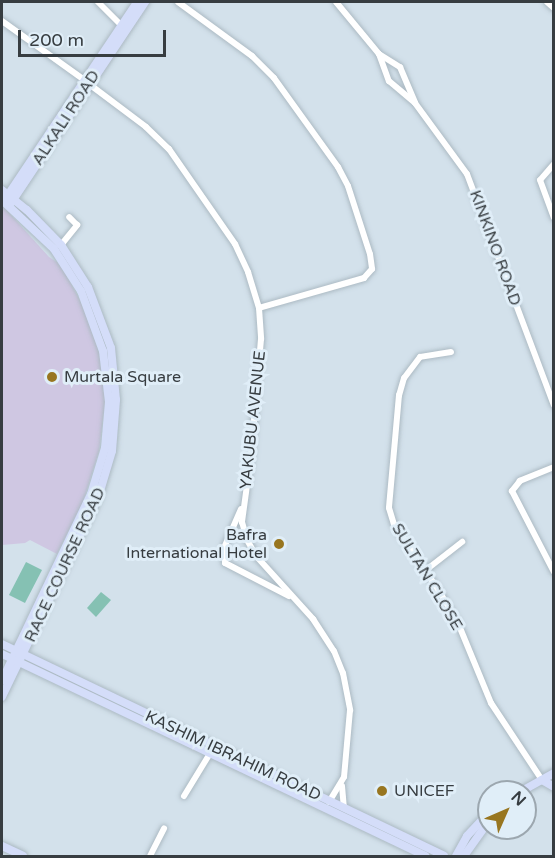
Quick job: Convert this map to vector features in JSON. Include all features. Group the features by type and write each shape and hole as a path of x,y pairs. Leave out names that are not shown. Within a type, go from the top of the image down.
{"main road":[{"name":"ALKALI ROAD","path":"6,198 20,183 137,2"},
{"name":"ALKALI ROAD","path":"122,26 145,2"},
{"path":"2,184 20,183 27,210"},
{"name":"RACE COURSE ROAD","path":"6,198 27,210 61,245 88,287 104,326 115,373 115,424 107,474 98,498 26,639"},
{"name":"RACE COURSE ROAD","path":"2,697 6,677 18,657 91,494 105,448 109,402 103,351 81,291 54,249 6,198"},
{"path":"2,644 26,639 36,666 6,677 2,661"},
{"path":"2,644 18,657"},
{"path":"2,654 18,657"},
{"name":"KASHIM IBRAHIM ROAD","path":"18,657 209,755 243,766 345,808 441,855"},
{"name":"KASHIM IBRAHIM ROAD","path":"36,666 425,856"},
{"path":"549,782 554,773"},
{"path":"463,854 477,825"},
{"path":"441,855 463,854 477,836"},
{"path":"2,846 23,856"}],"street":[{"path":"98,2 122,26"},
{"path":"178,2 252,56 274,78 338,167 348,186 370,254 372,269 364,278 259,308"},
{"name":"KINKINO ROAD","path":"336,2 379,54 400,68 415,103 467,174 554,405"},
{"path":"547,2 554,8"},
{"name":"YAKUBU AVENUE","path":"2,21 146,127 187,172 235,244 248,272 259,308 260,370 242,522 247,540 257,558 313,619 334,651 348,693 350,710 342,785 345,808"},
{"name":"KINKINO ROAD","path":"379,54 389,81 415,103"},
{"path":"554,164 540,180 554,218"},
{"path":"61,245 77,225 69,217"},
{"name":"SULTAN CLOSE","path":"451,352 418,358 404,378 399,395 389,508 394,524 426,570 458,623 491,704 549,782"},
{"path":"554,466 520,481 512,491 554,572"},
{"path":"242,508 224,548 225,563 293,598"},
{"path":"426,570 462,542"},
{"path":"184,796 209,755"},
{"path":"329,802 342,785"},
{"path":"150,856 164,828"}],"shaded area":[{"name":"Murtala Square","path":"2,205 49,257 61,265 84,308 99,352 105,402 99,451 83,502 57,554 30,540 25,543 2,545"},
{"path":"26,562 42,570 25,603 9,595"},
{"path":"101,592 111,600 96,617 87,608"}],"place":[{"name":"Murtala Square","path":"52,377"},
{"name":"Bafra International Hotel","path":"279,544"},
{"name":"UNICEF","path":"382,791"}]}
